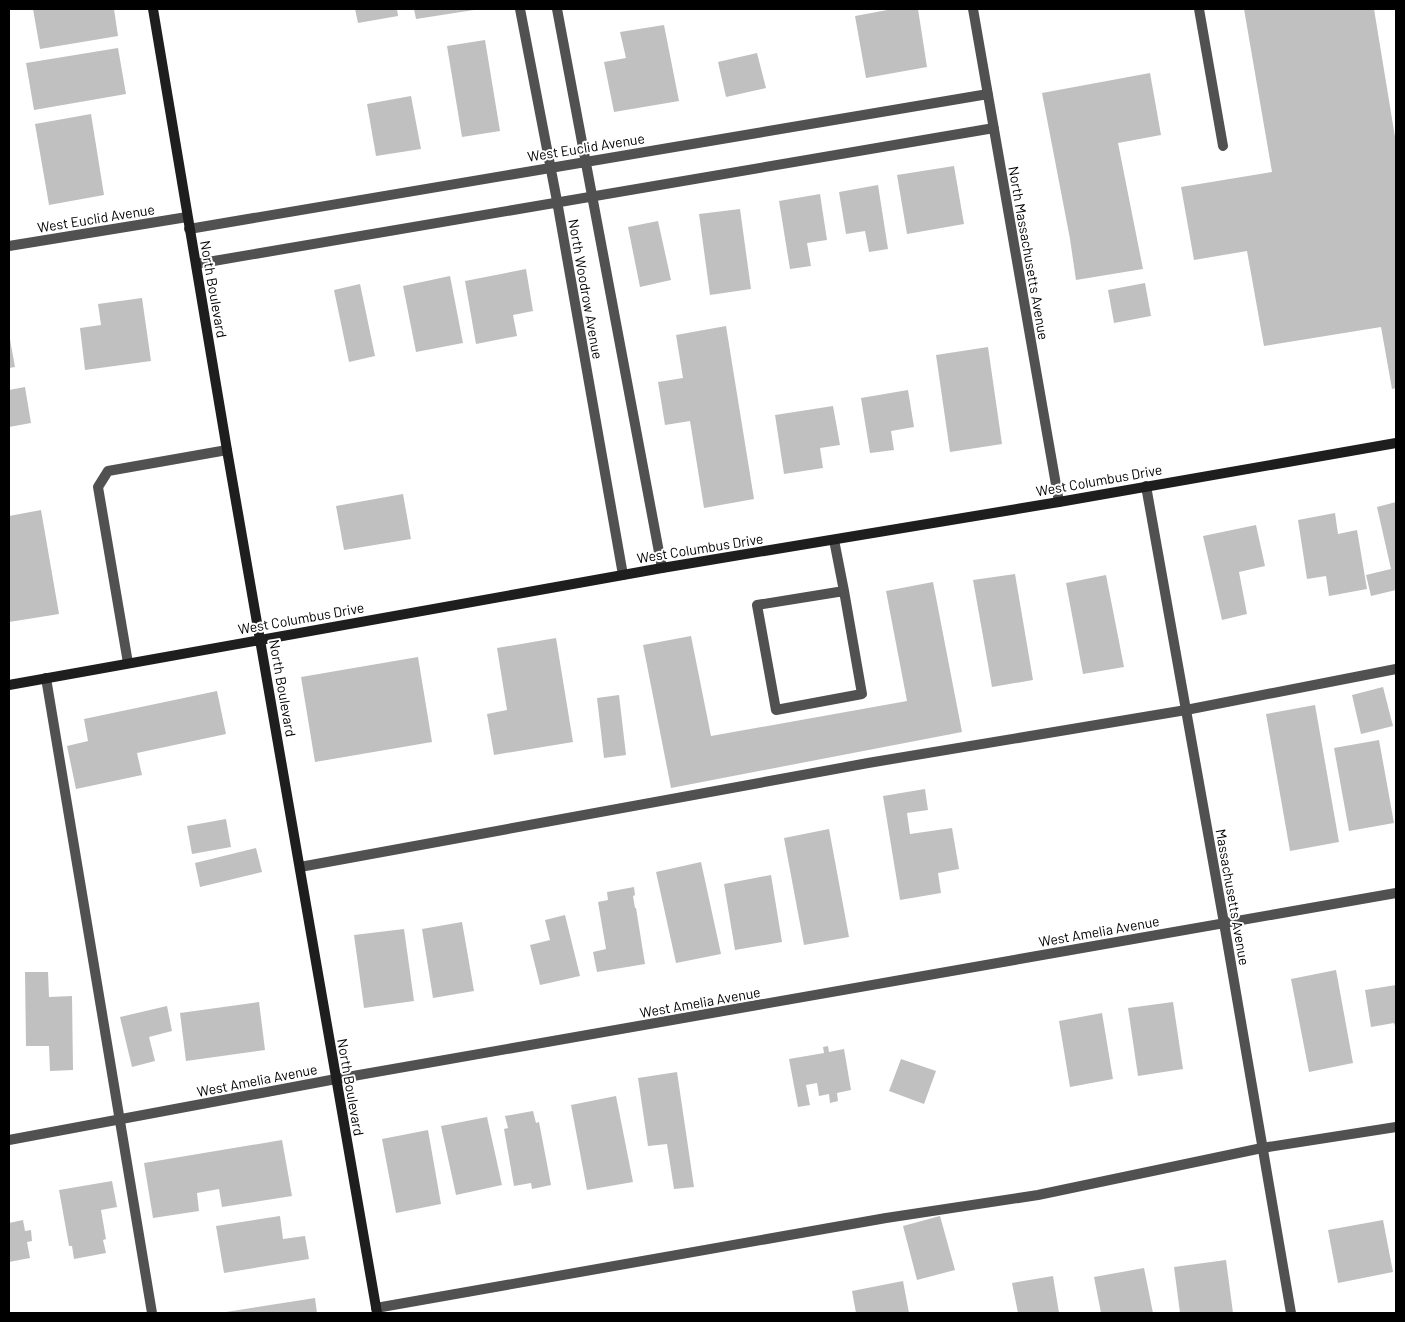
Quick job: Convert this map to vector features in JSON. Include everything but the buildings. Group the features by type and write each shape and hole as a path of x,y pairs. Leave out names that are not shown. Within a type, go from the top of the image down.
{"main road":[{"name":"North Boulevard","path":"153,9 227,450 377,1311"},
{"name":"West Columbus Drive","path":"9,685 662,568 1396,443"}],"street":[{"name":"North Woodrow Avenue","path":"520,9 557,201 623,575"},
{"name":"North Woodrow Avenue","path":"557,9 662,568"},
{"name":"North Massachusetts Avenue","path":"973,9 1058,502"},
{"path":"1199,9 1223,146"},
{"name":"West Euclid Avenue","path":"189,229 988,94"},
{"path":"196,264 994,128"},
{"name":"West Euclid Avenue","path":"9,246 187,217"},
{"path":"128,663 98,487 108,471 227,450"},
{"name":"Massachusetts Avenue","path":"1146,486 1291,1313"},
{"path":"834,540 844,591 862,694 776,710 757,605 844,591"},
{"path":"300,867 868,763 1186,710 1396,668"},
{"path":"46,678 152,1313"},
{"name":"West Amelia Avenue","path":"9,1140 336,1080 1396,893"},
{"path":"377,1311 886,1218 1038,1195 1262,1148 1396,1126"}]}
